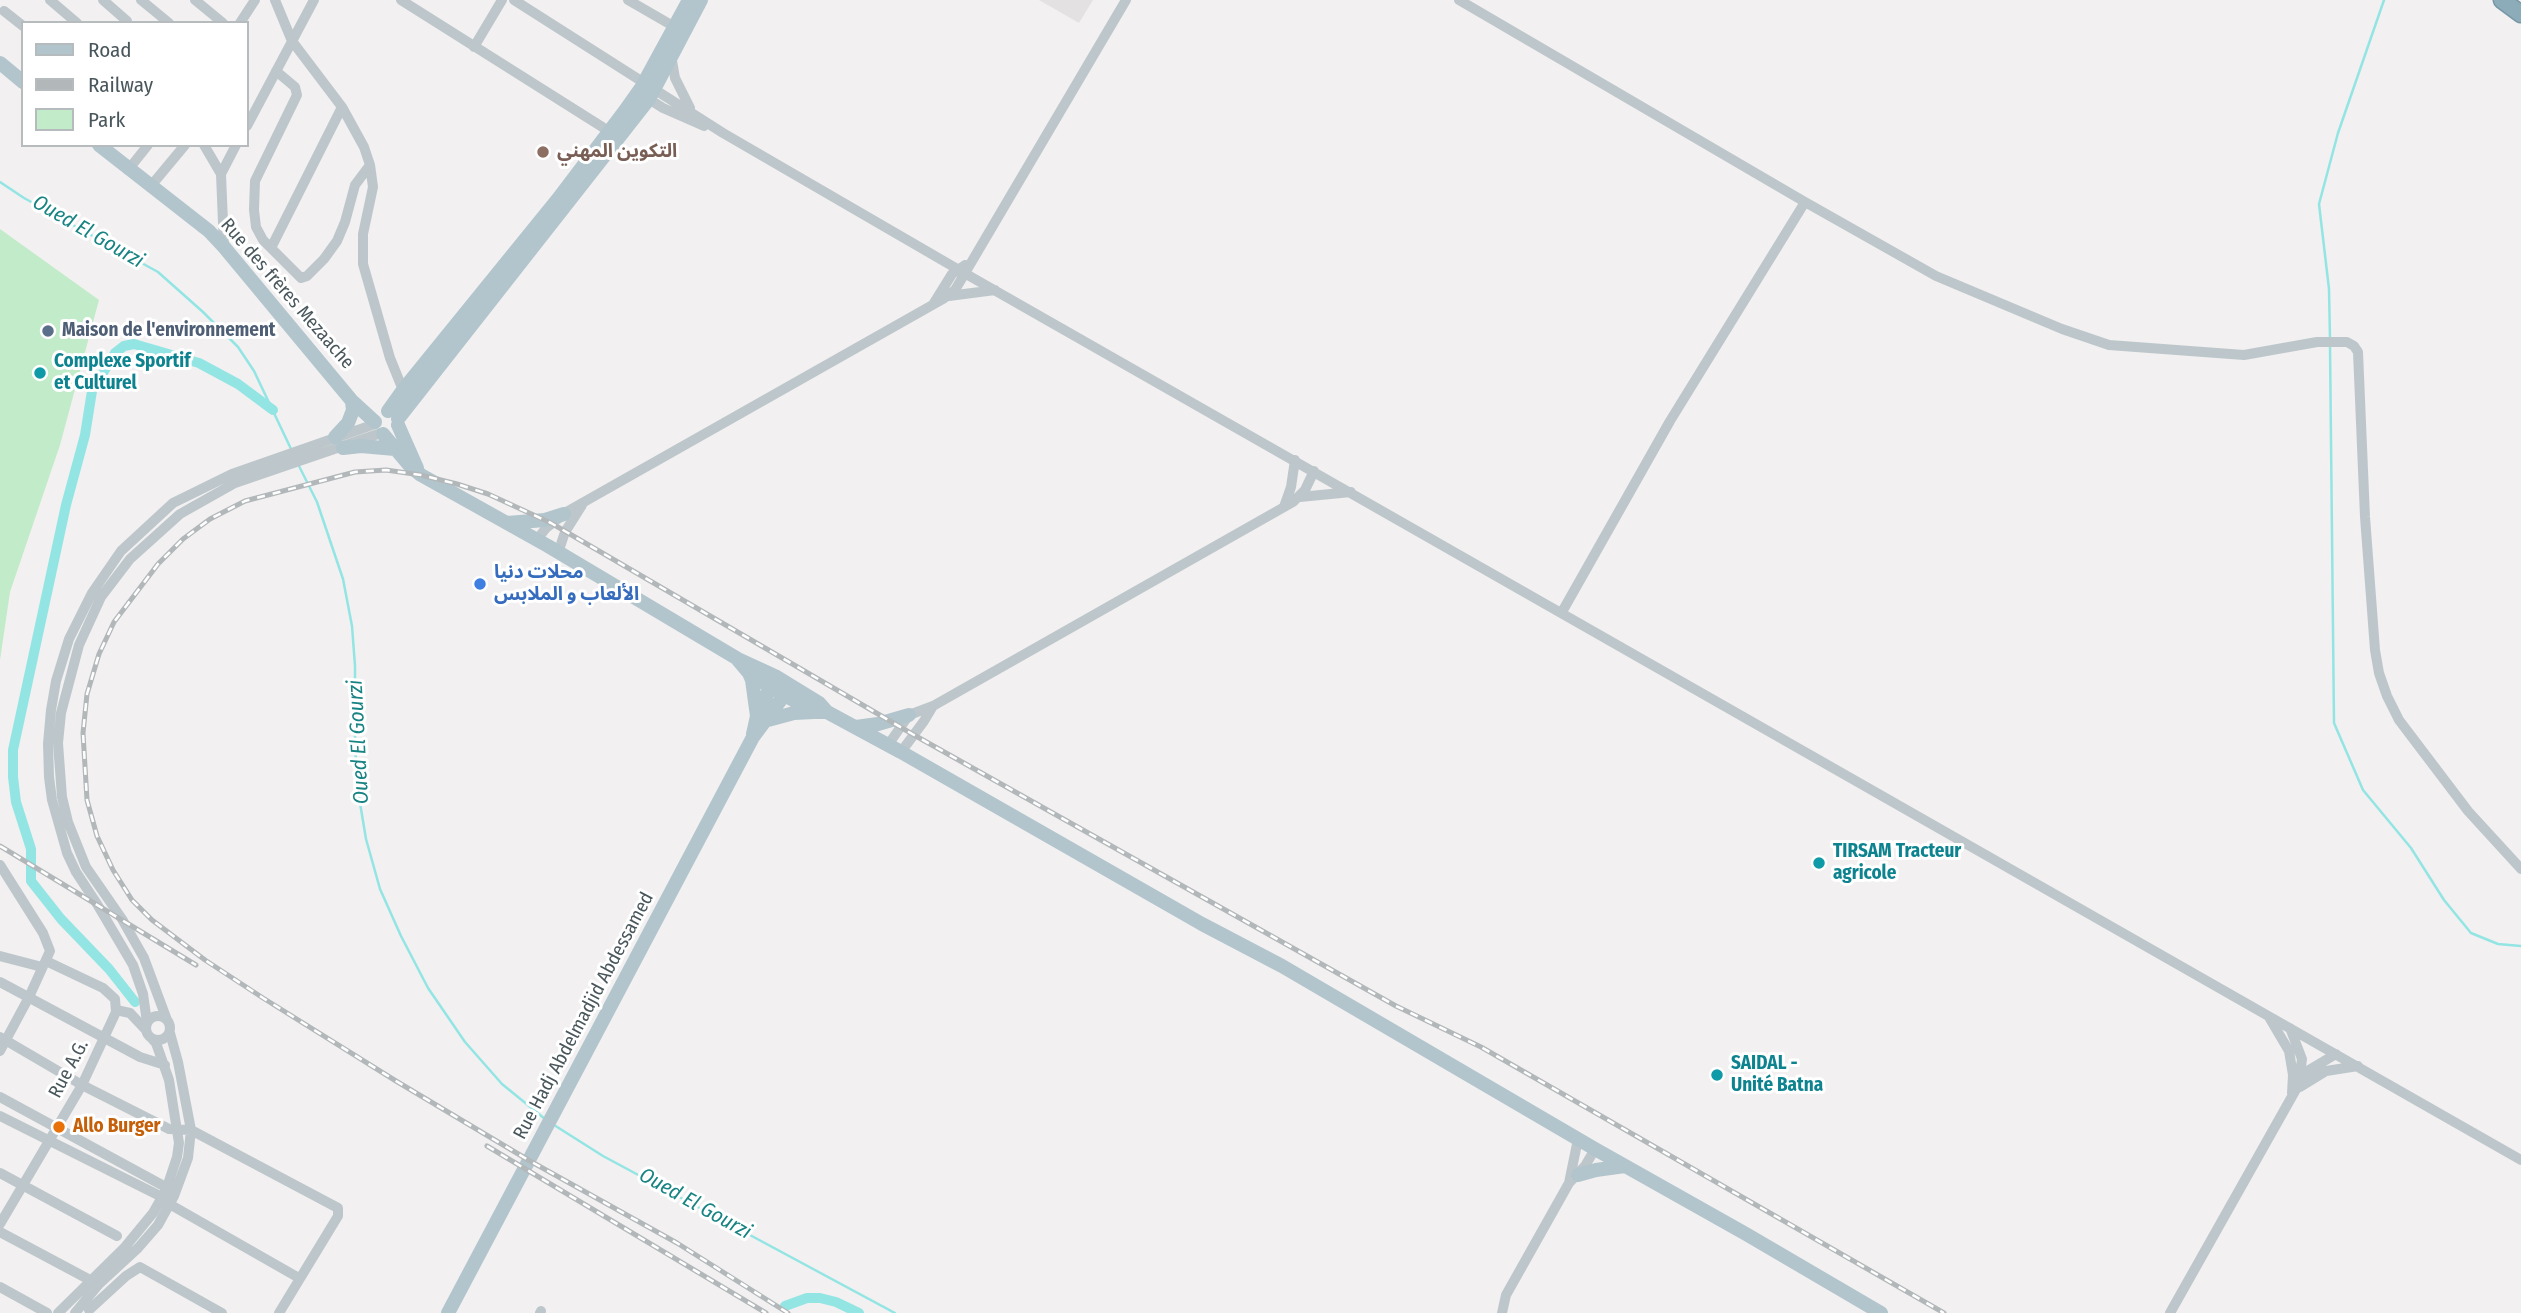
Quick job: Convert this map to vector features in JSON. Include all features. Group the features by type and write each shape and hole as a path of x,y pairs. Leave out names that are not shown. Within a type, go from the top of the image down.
{"highway":[{"path":"2502,0 2521,14"}],"main road":[{"path":"385,422 415,394 615,135 671,55 689,0"},
{"path":"646,90 679,29 701,0"},
{"path":"0,63 21,80"},
{"path":"615,135 558,199 402,390 385,422 395,449 410,467 738,659 822,712 856,727 1202,924 1306,979 1881,1313"},
{"name":"Rue des frères Mezaache","path":"101,147 209,232 348,396 385,422"},
{"path":"348,396 353,410 339,442 395,449"},
{"path":"385,422 419,472"},
{"path":"504,523 545,520 564,514"},
{"path":"738,659 752,680 762,718"},
{"path":"749,673 772,682"},
{"path":"762,718 772,682"},
{"path":"762,718 788,691"},
{"path":"762,718 822,712"},
{"path":"856,727 909,715"},
{"name":"Rue Hadj Abdelmadjid Abdessamed","path":"448,1313 762,718"},
{"path":"1574,1179 1596,1170 1626,1166"}],"street":[{"path":"13,0 2,13 21,25"},
{"path":"50,0 75,21"},
{"path":"103,0 125,21"},
{"path":"195,0 219,21"},
{"path":"241,21 255,0"},
{"path":"275,0 292,41 342,107 370,165 373,187 363,234 363,264 402,390"},
{"path":"248,124 314,0"},
{"path":"401,0 615,135"},
{"path":"474,47 502,0"},
{"path":"628,0 679,29"},
{"path":"949,296 1126,0"},
{"path":"1459,0 1936,276 2062,329 2109,345 2244,355 2317,342 2347,342 2354,346 2358,352 2375,650 2383,685 2399,720 2468,811 2521,869"},
{"path":"127,21 142,1 167,21"},
{"path":"522,2 680,115 723,133"},
{"path":"671,55 675,78 686,103 694,113"},
{"path":"276,71 295,87 297,92 253,187 256,227 271,248 301,278 307,276 324,259 337,241 355,185 370,165"},
{"path":"646,90 694,113 723,133 965,268 995,290 2521,1160"},
{"path":"271,248 342,107"},
{"path":"128,170 146,147"},
{"path":"150,187 183,147"},
{"path":"205,147 221,174 224,247"},
{"path":"221,174 235,147"},
{"path":"1562,612 1671,421 1805,202"},
{"path":"934,303 945,284 965,268"},
{"path":"536,541 546,528 564,514 934,303 949,296 995,290"},
{"path":"75,1313 99,1284 138,1248 158,1225 177,1157 165,1065 147,1026 143,994 133,965 76,872 59,827 49,777 48,744 57,681 69,639 92,593 121,551 173,503 232,474 319,449 385,422"},
{"path":"1284,507 1292,487 1295,460"},
{"path":"58,1313 125,1247 168,1197 188,1158 191,1130 170,1026 144,958 122,919 86,867 72,834 59,773 61,713 79,645 89,620 101,597 130,559 180,513 266,466"},
{"path":"1300,498 1314,471"},
{"path":"895,749 909,715 933,706 1300,498 1351,492"},
{"path":"558,553 565,532 584,503"},
{"path":"895,749 924,722 933,706"},
{"path":"1,867 43,933 46,960 29,998 2,1043 173,1129 191,1130 338,1208 338,1216 279,1313"},
{"path":"0,956 46,960 103,988 116,1004 147,1026"},
{"path":"0,982 140,1057 165,1065"},
{"name":"Rue A.G.","path":"0,1224 82,1085 106,1037 116,1004"},
{"path":"2267,1015 2289,1051 2295,1090"},
{"path":"147,1026 157,1016 167,1020"},
{"path":"2290,1028 2302,1059 2295,1090"},
{"path":"153,1040 161,1041 170,1033"},
{"path":"2170,1313 2295,1090 2309,1070 2336,1054"},
{"path":"2295,1090 2326,1071 2358,1066"},
{"path":"0,1097 145,1178 168,1197"},
{"path":"0,1116 168,1197 299,1278"},
{"path":"1574,1179 1578,1139"},
{"path":"1502,1313 1506,1295 1574,1179 1595,1149"},
{"path":"0,1174 117,1236"},
{"path":"0,1233 90,1280"},
{"path":"92,1312 126,1276 141,1267 222,1313"},
{"path":"0,1287 47,1313"}],"shaded area":[{"path":"1039,0 1093,0 1079,23"}],"green space":[{"name":"Complexe Sportif et Culturel","path":"0,229 99,300 60,445 10,592 0,660"}],"waterway":[{"path":"2330,339 2329,289 2319,204 2338,133 2384,0"},
{"name":"Oued El Gourzi","path":"0,182 158,272 203,312 238,347 254,371 292,451"},
{"path":"135,1002 31,881 31,849 16,802 13,777 13,750 66,505 85,435 92,391 115,353 124,346 134,344 199,363 238,384 273,410"},
{"path":"2330,346 2334,723 2363,790 2411,848 2444,900 2471,933 2498,944 2521,946"},
{"name":"Oued El Gourzi","path":"298,464 317,502 343,579 352,626 355,666 355,747 359,797 366,839 380,889 428,988 465,1042 502,1084 545,1119"},
{"name":"Oued El Gourzi","path":"554,1125 603,1156 895,1313"},
{"path":"785,1306 807,1298 820,1298 859,1313"}],"railway":[{"path":"788,1313 677,1243 530,1161 263,998 205,960 152,920 132,900 113,870 97,836 87,800 83,733 87,694 99,654 114,622 158,564 183,539 210,519 245,501 355,472 386,470 421,475 488,494 551,523 914,735 1396,1006 1481,1047 1944,1313"},
{"path":"0,846 196,965"},
{"path":"487,1146 766,1313"}],"place":[{"name":"التكوين المهني","path":"543,152"},
{"name":"Maison de l'environnement","path":"48,331"},
{"name":"Complexe Sportif et Culturel","path":"40,373"},
{"name":"محلات دنيا الألعاب و الملابس","path":"480,584"},
{"name":"TIRSAM Tracteur agricole","path":"1819,863"},
{"name":"SAIDAL - Unité Batna","path":"1717,1075"},
{"name":"Allo Burger","path":"59,1127"}]}
